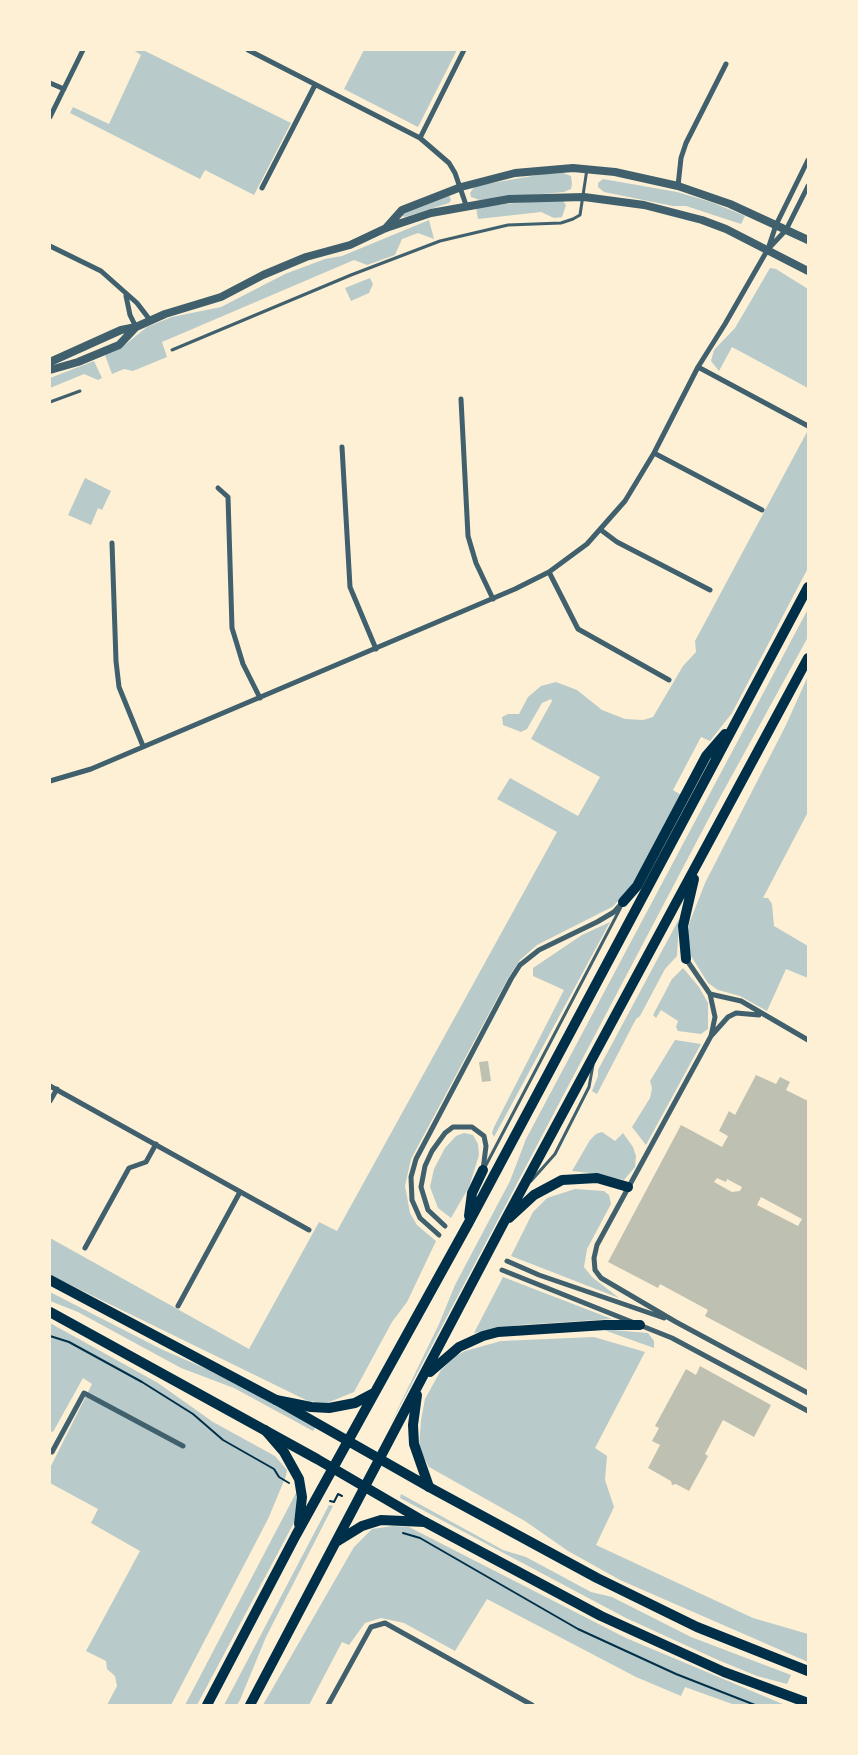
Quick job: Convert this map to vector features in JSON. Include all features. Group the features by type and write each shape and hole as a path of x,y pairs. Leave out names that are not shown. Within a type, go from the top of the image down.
{"main road":[{"path":"207,1705 296,1535 468,1224 808,587"},
{"path":"250,1705 503,1224 808,658"},
{"path":"623,902 637,886 706,756 735,724"},
{"path":"686,959 683,926 697,866"},
{"path":"468,1224 472,1193 483,1170"},
{"path":"503,1224 534,1195 562,1180 596,1178 628,1187"},
{"path":"50,1280 276,1400 429,1487 660,1609 705,1630 808,1671"},
{"path":"50,1312 334,1468 425,1522 609,1620 724,1672 808,1703"},
{"path":"429,1487 413,1438 420,1384 447,1356 483,1336 518,1329 640,1325"},
{"path":"276,1400 311,1407 329,1408 355,1403 375,1392"},
{"path":"265,1430 284,1452 299,1478 302,1496 296,1535"},
{"path":"335,1542 362,1526 381,1520 425,1522"}],"street":[{"path":"50,117 83,50"},
{"path":"248,50 420,138 449,163 461,187 466,205"},
{"path":"420,138 464,50"},
{"path":"678,186 681,158 686,143 726,64"},
{"path":"50,83 64,89"},
{"path":"262,188 315,84"},
{"path":"50,781 91,768 493,599 548,572 576,553 601,530 625,501 654,453 698,367 726,324 768,249 776,224 808,160"},
{"path":"386,228 402,210 461,187 515,173 545,169 587,168 678,186 722,201 808,240"},
{"path":"768,249 786,230 808,186"},
{"path":"50,362 121,330 136,327 150,320 216,299 306,256 350,245 386,228 431,213 466,205 509,199 584,197 644,204 726,229 808,271"},
{"path":"50,246 101,271 142,309 150,320"},
{"path":"126,295 130,315 136,327"},
{"path":"50,370 78,362 113,348 125,341 136,327"},
{"path":"698,367 808,426"},
{"path":"461,399 468,536 476,563 493,599"},
{"path":"342,447 350,587 376,648"},
{"path":"654,453 762,510"},
{"path":"218,488 228,497 232,628 243,664 260,698"},
{"path":"601,530 617,542 710,590"},
{"path":"112,543 116,661 119,687 143,746"},
{"path":"548,572 578,629 669,680"},
{"path":"439,1235 420,1218 412,1200 412,1177 416,1159 511,979 520,964 539,950 597,922 614,912 623,902"},
{"path":"686,959 710,994 715,1017 711,1036"},
{"path":"710,994 741,1001 762,1015 808,1040"},
{"path":"762,1015 736,1013 728,1017 711,1036 655,1142 597,1245 594,1258 595,1270 601,1278 676,1322 808,1393"},
{"path":"50,1086 309,1230"},
{"path":"50,1101 57,1090"},
{"path":"445,1226 428,1210 421,1187 425,1166 432,1151 445,1133 453,1127 472,1127 484,1136 486,1146 483,1170"},
{"path":"85,1248 129,1168 146,1162 156,1144"},
{"path":"178,1306 240,1192"},
{"path":"507,1261 540,1275 676,1322"},
{"path":"502,1270 672,1338 808,1411"},
{"path":"51,1452 84,1394 183,1446"},
{"path":"328,1705 371,1627 385,1623 532,1705"}],"lane":[{"path":"172,350 351,274 440,241 508,225 561,223 580,215 587,168"},
{"path":"50,402 80,390"},
{"path":"483,1170 623,902"}],"path":[{"path":"50,1336 68,1342 142,1382 193,1414 223,1440 274,1469 279,1478 294,1488"},
{"path":"330,1501 334,1502 338,1494 342,1496"},
{"path":"410,1536 420,1538 578,1630 676,1674 755,1705"}],"shaded area":[{"path":"133,50 143,50 291,123 254,195 205,170 200,179 70,113 73,107 109,124 141,55"},
{"path":"364,50 457,50 418,127 344,89"},
{"path":"563,173 571,176 572,184 571,189 564,192 480,200 471,197 470,193 475,186 544,174"},
{"path":"603,179 677,192 711,202 745,216 741,224 686,206 673,206 604,192 598,187 598,183"},
{"path":"449,195 451,200 449,203 405,217 402,216 403,213"},
{"path":"545,200 563,201 566,205 562,217 554,218 541,212 478,219 476,207"},
{"path":"429,220 434,239 418,233 402,239 395,255 367,265 354,260 162,342 167,357 133,371 124,369 112,374 105,355 121,348 147,327 172,317 221,307 285,274 325,259 342,256"},
{"path":"770,268 776,269 808,289 808,388 732,347 719,371 711,361 714,350 735,328"},
{"path":"370,278 373,284 369,293 351,301 345,288"},
{"path":"94,361 102,378 98,380 84,374 50,388 50,378"},
{"path":"808,430 808,568 732,713 710,741 701,737 673,790 681,795 641,871 627,892 612,907 537,945 520,960 508,978 411,1159 405,1186 410,1213 417,1225 436,1241 407,1302 392,1322 354,1392 327,1403 308,1401 50,1275 50,1238 249,1349 319,1222 337,1231 557,832 497,799 510,778 578,816 600,777 531,739 552,701 551,699 542,703 527,729 521,732 503,725 502,717 508,714 519,714 528,697 541,686 556,682 577,690 602,710 625,719 643,720 653,717 683,666 696,652 695,641"},
{"path":"85,478 111,491 102,510 98,508 91,525 68,515"},
{"path":"808,609 808,637 718,801 390,1425 439,1324 455,1285 510,1181 526,1139"},
{"path":"808,676 808,812 763,898 768,898 772,904 774,926 808,946 808,978 786,969 767,1011 740,996 718,990 708,983 691,956 687,941 689,924 705,883 786,725"},
{"path":"679,919 677,956 665,969 640,1016 636,1019 597,1094 592,1091 598,1076 598,1070"},
{"path":"610,922 494,1137 492,1133 494,1127 564,990 533,976 533,968 582,935"},
{"path":"683,968 699,987 708,1003 708,1029 701,1034 678,1031 676,1027 678,1021 661,1010 656,1018 653,1015 672,979"},
{"path":"675,1040 701,1044 646,1145 632,1127 650,1098 652,1088 650,1081"},
{"path":"602,1132 615,1141 623,1133 633,1147 636,1156 635,1167 624,1180 599,1174 572,1171 590,1140 596,1134"},
{"path":"464,1133 473,1135 478,1144 479,1155 469,1187 451,1218 438,1208 430,1187 434,1169 445,1148 456,1136"},
{"path":"575,1189 604,1191 609,1195 611,1204 587,1249 584,1267 592,1277 619,1298 511,1256 533,1212 547,1198"},
{"path":"503,1277 612,1319 519,1325 474,1333"},
{"path":"50,1292 161,1349 209,1370 316,1426 313,1431 234,1388 181,1368 78,1312 50,1301"},
{"path":"50,1323 158,1383 213,1422 275,1456 287,1470 268,1519 171,1705 107,1705 117,1686 115,1676 107,1669 106,1661 86,1651 140,1551 91,1523 98,1509 50,1483 50,1468 92,1384 83,1378 53,1432 50,1431"},
{"path":"601,1329 648,1333 654,1341 654,1348"},
{"path":"594,1337 645,1352 595,1448 607,1456 605,1480 614,1507 596,1545 753,1618 808,1634 808,1662 620,1580 568,1551 525,1521 429,1467 419,1448 425,1399 441,1370 456,1356 465,1351 501,1341"},
{"path":"297,1491 300,1505 297,1517 197,1705 185,1705"},
{"path":"401,1494 503,1550 526,1557 591,1592 612,1597 691,1637 791,1675 787,1684 757,1676 626,1618 400,1498"},
{"path":"329,1505 333,1506 266,1637 240,1700 237,1705 224,1705"},
{"path":"393,1526 409,1527 626,1638 785,1705 735,1705 685,1687 681,1696 636,1677 487,1599 455,1651 404,1623 381,1618 365,1623 349,1645 342,1642 309,1705 263,1705 354,1547 372,1529"}],"building":[{"path":"488,1061 491,1081 482,1082 479,1062"},
{"path":"756,1075 776,1084 780,1077 790,1082 786,1090 808,1101 808,1371 705,1316 708,1310 660,1284 658,1288 608,1262 681,1125 722,1147 728,1136 719,1131 729,1111 735,1115","holes":["717,1178 726,1182 727,1179 742,1187 740,1191 732,1192 714,1182","761,1197 802,1219 798,1226 757,1205"]},
{"path":"700,1366 771,1405 754,1437 723,1420 705,1454 708,1456 689,1491 676,1484 672,1485 671,1481 648,1468 660,1445 652,1441 659,1428 655,1426 686,1369 696,1375"}]}
